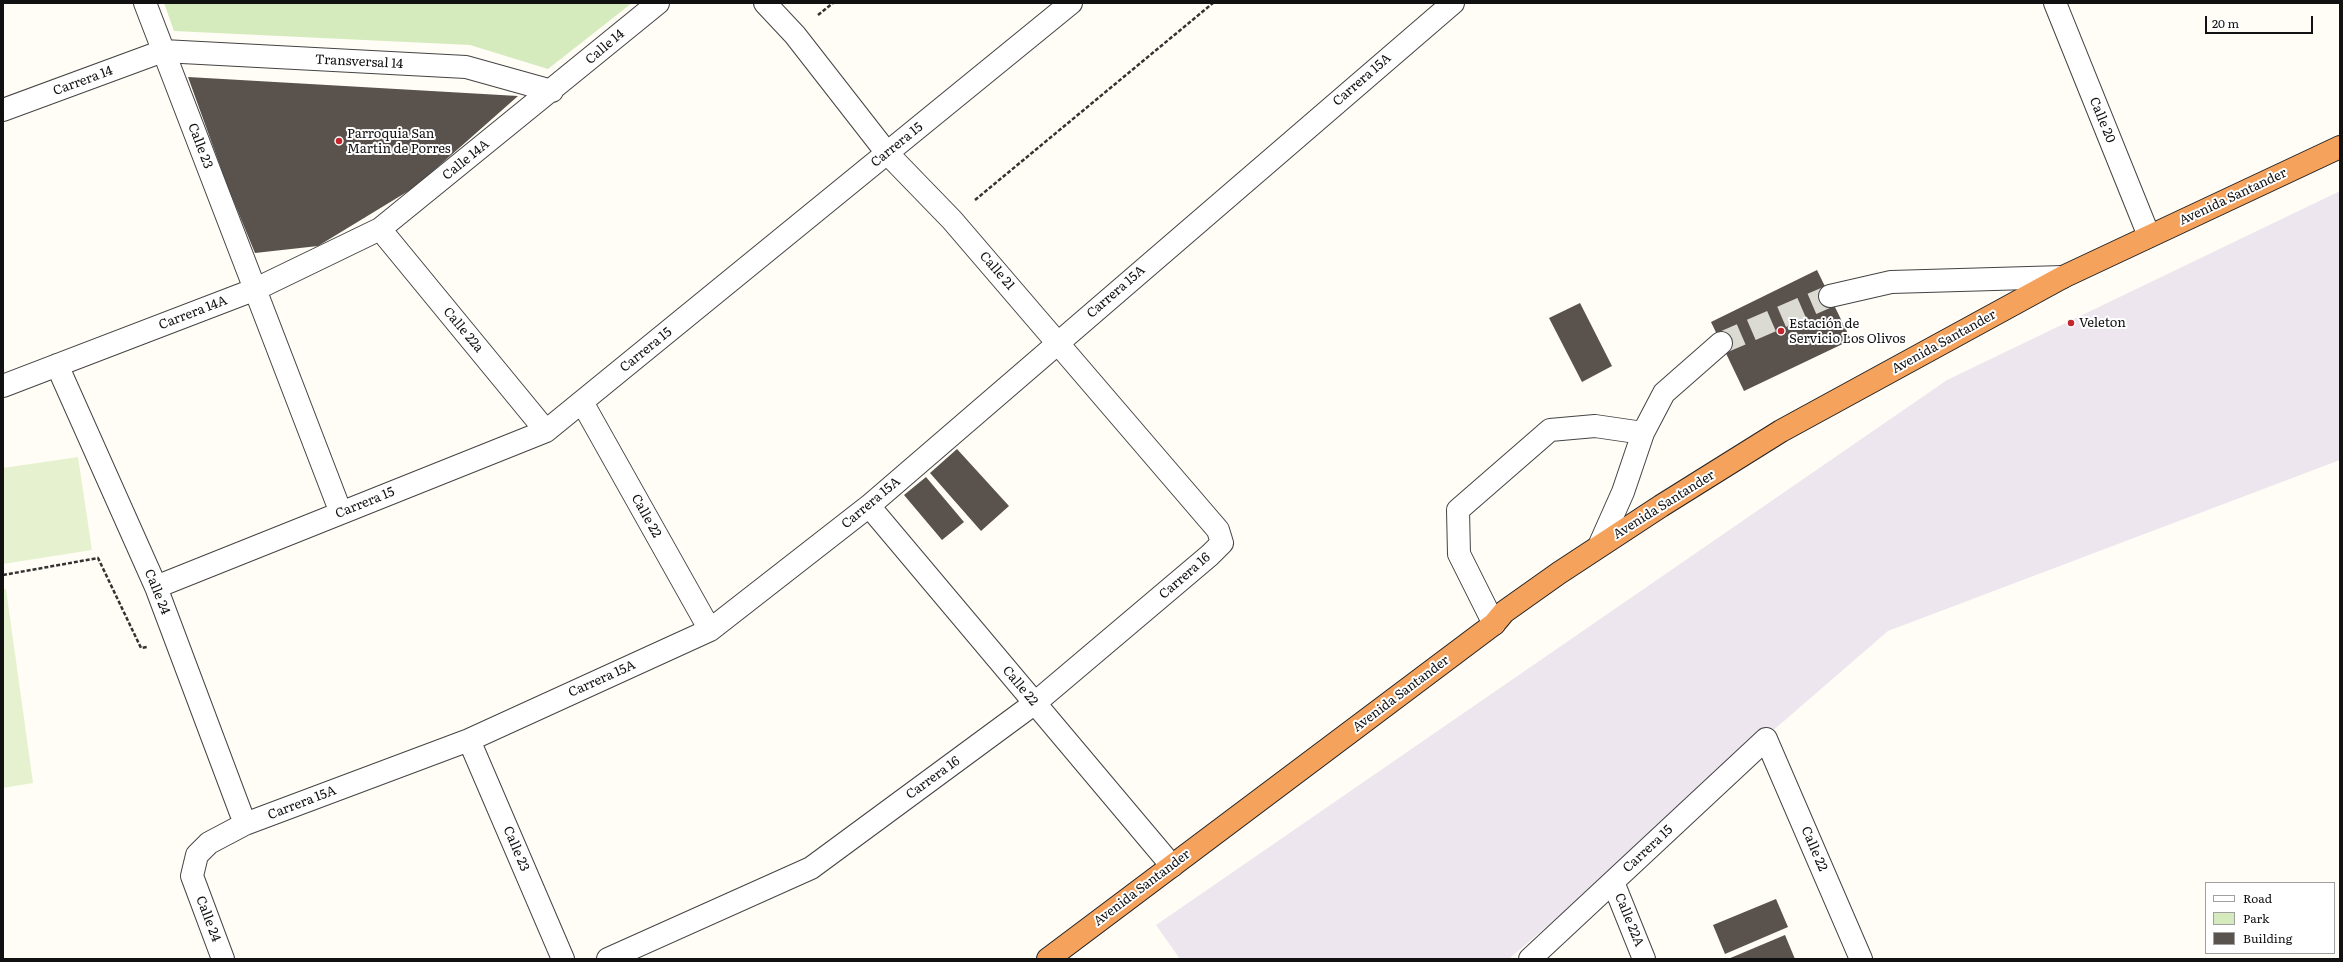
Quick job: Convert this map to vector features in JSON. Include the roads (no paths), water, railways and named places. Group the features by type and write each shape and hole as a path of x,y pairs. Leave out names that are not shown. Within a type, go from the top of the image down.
{"highway":[{"name":"Avenida Santander","path":"1059,956 1172,866 1494,624 1504,612 1599,546 1782,431 2063,277 2340,147"}],"street":[{"name":"Calle 23","path":"145,3 256,289"},
{"name":"Calle 14","path":"552,91 658,3"},
{"name":"Calle 21","path":"765,3 795,35 887,153 952,220 1218,530 1222,542"},
{"name":"Carrera 15","path":"156,587 546,431 1071,3"},
{"name":"Calle 20","path":"2056,3 2149,236"},
{"name":"Carrera 15A","path":"197,855 209,843 245,824 469,740 710,630 869,506 1058,342 1438,7"},
{"name":"Transversal 14","path":"163,51 466,67 552,91"},
{"name":"Carrera 14","path":"3,110 163,51"},
{"name":"Calle 14A","path":"380,229 552,91"},
{"name":"Carrera 14A","path":"3,386 256,289 380,229"},
{"name":"Calle 22a","path":"380,229 546,431"},
{"path":"1830,296 1891,282 2063,277"},
{"path":"256,289 341,513"},
{"path":"1599,546 1623,492 1643,433 1664,392 1721,343"},
{"name":"Calle 24","path":"57,365 156,587 245,824"},
{"name":"Calle 22","path":"582,402 710,630"},
{"path":"1494,624 1459,554 1458,510 1550,430 1595,426 1643,433"},
{"name":"Calle 22","path":"869,506 1172,866"},
{"name":"Carrera 16","path":"608,959 812,868 1035,703 1210,555 1222,542"},
{"name":"Carrera 15","path":"1530,959 1766,739"},
{"name":"Calle 22","path":"1766,739 1861,959"},
{"name":"Calle 23","path":"469,740 563,959"},
{"name":"Calle 24","path":"197,855 192,876 223,959"},
{"name":"Calle 22A","path":"1613,882 1644,959"}],"tunnel":[{"path":"1721,343 1830,296"}],"place":[{"name":"Parroquia San Martin de Porres","path":"339,141"},
{"name":"Veleton","path":"2071,323"},
{"name":"Estación de Servicio Los Olivos","path":"1781,331"}]}
